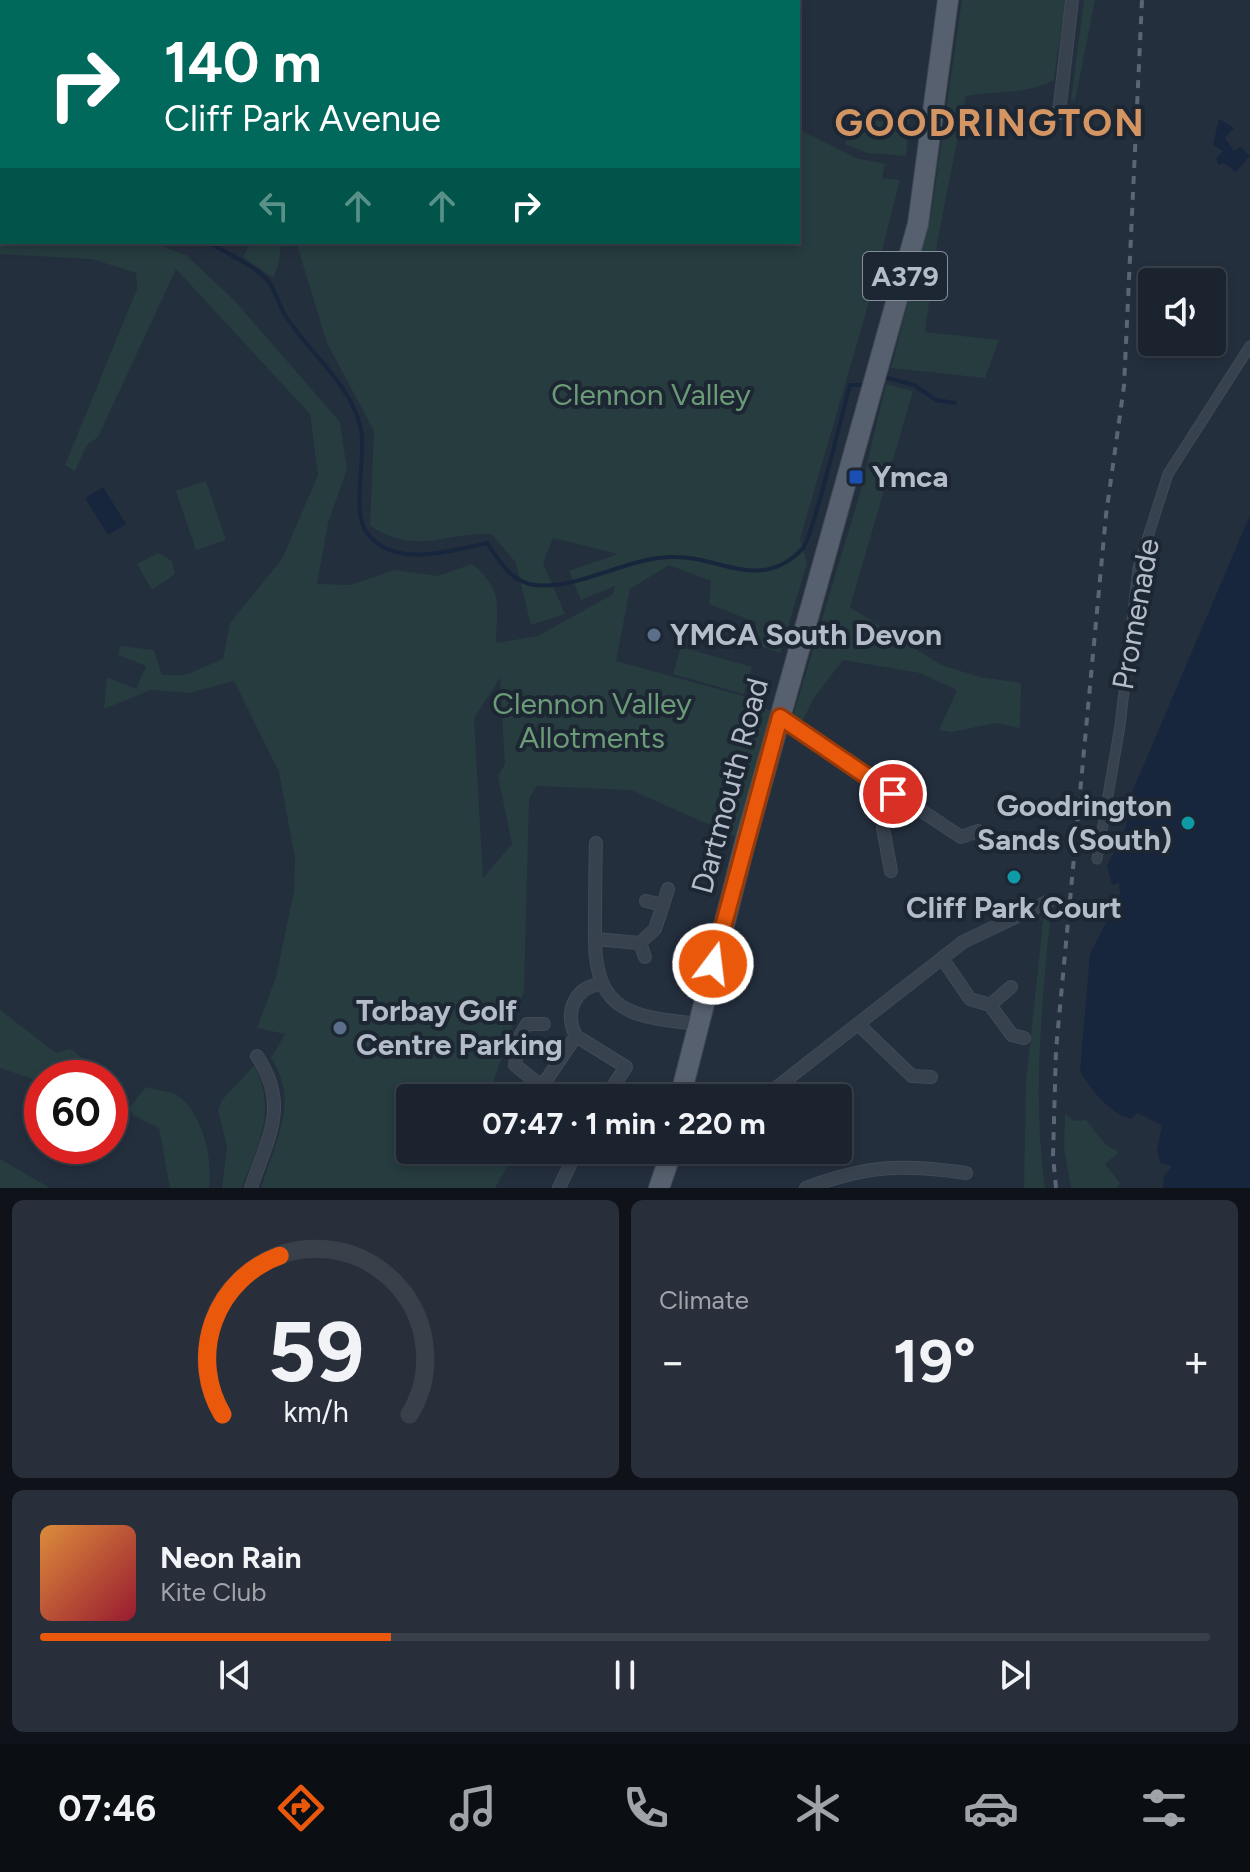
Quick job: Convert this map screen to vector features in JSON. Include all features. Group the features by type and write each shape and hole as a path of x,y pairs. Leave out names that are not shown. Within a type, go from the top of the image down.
{"main road":[{"name":"Dartmouth Road","path":"683,1084 780,717 918,224 948,0"},
{"path":"647,1188 655,1164"},
{"path":"659,1188 667,1164"}],"street":[{"path":"1059,113 1072,0"},
{"name":"Promenade","path":"1097,859 1120,726 1138,568 1168,474 1250,346"},
{"path":"780,717 961,837 978,831"},
{"path":"891,871 883,828 893,794"},
{"path":"596,843 595,966 600,984 613,1000 633,1013 698,1024"},
{"path":"595,939 640,943 655,929 668,889"},
{"path":"646,901 663,905"},
{"path":"782,1084 860,1026 942,958 995,924 1049,901"},
{"path":"640,943 645,957"},
{"path":"942,958 970,999 990,1005 1012,1035 1024,1038"},
{"path":"600,984 586,986 574,1000 570,1014 576,1036 626,1067 614,1084"},
{"path":"990,1005 1011,987"},
{"path":"531,1084 515,1065 518,1039 527,1024 544,1024"},
{"path":"860,1026 912,1076 931,1077"},
{"path":"543,1084 576,1036"},
{"path":"251,1188 277,1102 270,1075 257,1056"},
{"path":"559,1188 570,1164"},
{"path":"806,1188 855,1171 908,1165 966,1173"}],"green space":[{"path":"962,0 1065,0 1054,80 1023,90 966,96 938,238 925,332 999,340 985,378 891,368 932,208"},
{"path":"1084,0 1095,0 1075,101 1071,100"},
{"path":"910,108 906,156 867,153 845,144 850,133 869,118 891,120"},
{"path":"800,130 856,158 885,164 882,178 900,180 865,316 800,539 807,563 780,653 751,643 757,623 709,604 711,581 669,565 630,589 616,661 743,696 771,711 737,837 631,790 537,786 529,798 524,991 493,1084 396,1084 396,1164 509,1164 495,1188 261,1188 282,1122 284,1090 271,1058 285,1034 257,1028 276,977 294,891 295,858 279,772 234,681 189,693 151,690 104,709 107,677 136,689 146,666 118,655 120,646 154,650 162,675 185,675 223,659 230,623 282,559 318,475 310,414 176,269 98,437 87,445 75,471 65,465 137,289 136,273 92,259 0,254 0,244 156,244 186,255 235,301 340,422 347,469 328,523 317,584 351,585 394,570 438,576 472,564 494,591 496,643 538,636 613,594 615,586 581,600 569,571 618,554 553,538 543,563 565,614 531,625 516,563 492,534 416,541 402,540 370,526 374,431 327,343 297,244 800,244","holes":["500,678 505,764 498,776 512,844 483,878 474,718"]},
{"path":"250,244 281,244 279,263 273,278 243,257"},
{"path":"886,384 913,391 850,607 941,665 980,677 1021,683 1020,728 996,723 951,732 939,730 957,690 920,673 843,660 813,699 803,720 793,716 860,493"},
{"path":"206,481 226,540 196,550 176,491"},
{"path":"158,553 172,561 175,574 152,590 137,564"},
{"path":"681,647 752,667 744,694 673,674"},
{"path":"1051,909 1039,1083 1045,1188 1024,1188 1026,1082 1044,912"},
{"path":"0,1010 56,1053 70,1049 85,1060 24,1060 24,1076 0,1068"},
{"path":"254,1066 264,1097 263,1127 242,1188 222,1188 227,1147 218,1110 222,1100"},
{"path":"146,1087 177,1095 194,1113 207,1151 209,1188 170,1188 159,1128 133,1115 129,1108"},
{"path":"1065,1114 1074,1121 1086,1120 1106,1145 1119,1152 1105,1164 1120,1183 1117,1188 1071,1188 1064,1149"},
{"path":"0,1159 50,1188 0,1188"}],"water":[{"path":"1219,119 1234,128 1225,138 1234,151 1241,147 1250,156 1236,172 1224,163 1218,165 1216,158 1223,151 1213,145"},
{"path":"103,487 126,524 108,535 85,498"},
{"name":"Goodrington Sands (South)","path":"1250,515 1250,1188 1163,1188 1164,1176 1172,1166 1160,1163 1157,1150 1162,1125 1137,1113 1132,1119 1116,1112 1095,1093 1080,1071 1090,954 1120,895 1119,883 1112,885 1107,866 1125,829 1133,790"}],"waterway":[{"path":"212,244 249,265 269,282 285,315 347,395 362,437 359,497 362,523 367,533 378,544 407,554 440,553 487,543 513,575 535,585 568,583 637,562 671,557 755,571 771,569 787,562 808,539 850,385 865,385"},
{"path":"888,378 914,385 936,400 955,403"}],"railway":[{"path":"1056,1188 1053,1156 1056,1050 1106,515 1124,386 1142,0"}],"place":[{"name":"Ymca","path":"856,477"},
{"name":"YMCA South Devon","path":"654,635"},
{"name":"Goodrington Sands (South)","path":"1188,823"},
{"name":"Cliff Park Court","path":"1014,877"},
{"name":"Torbay Golf Centre Parking","path":"340,1028"}],"district":[{"name":"GOODRINGTON","path":"990,123"}],"route":[{"path":"713,964 780,717 893,794"}],"park label":[{"name":"Clennon Valley","path":"651,395"},
{"name":"Clennon Valley Allotments","path":"592,721"}]}
